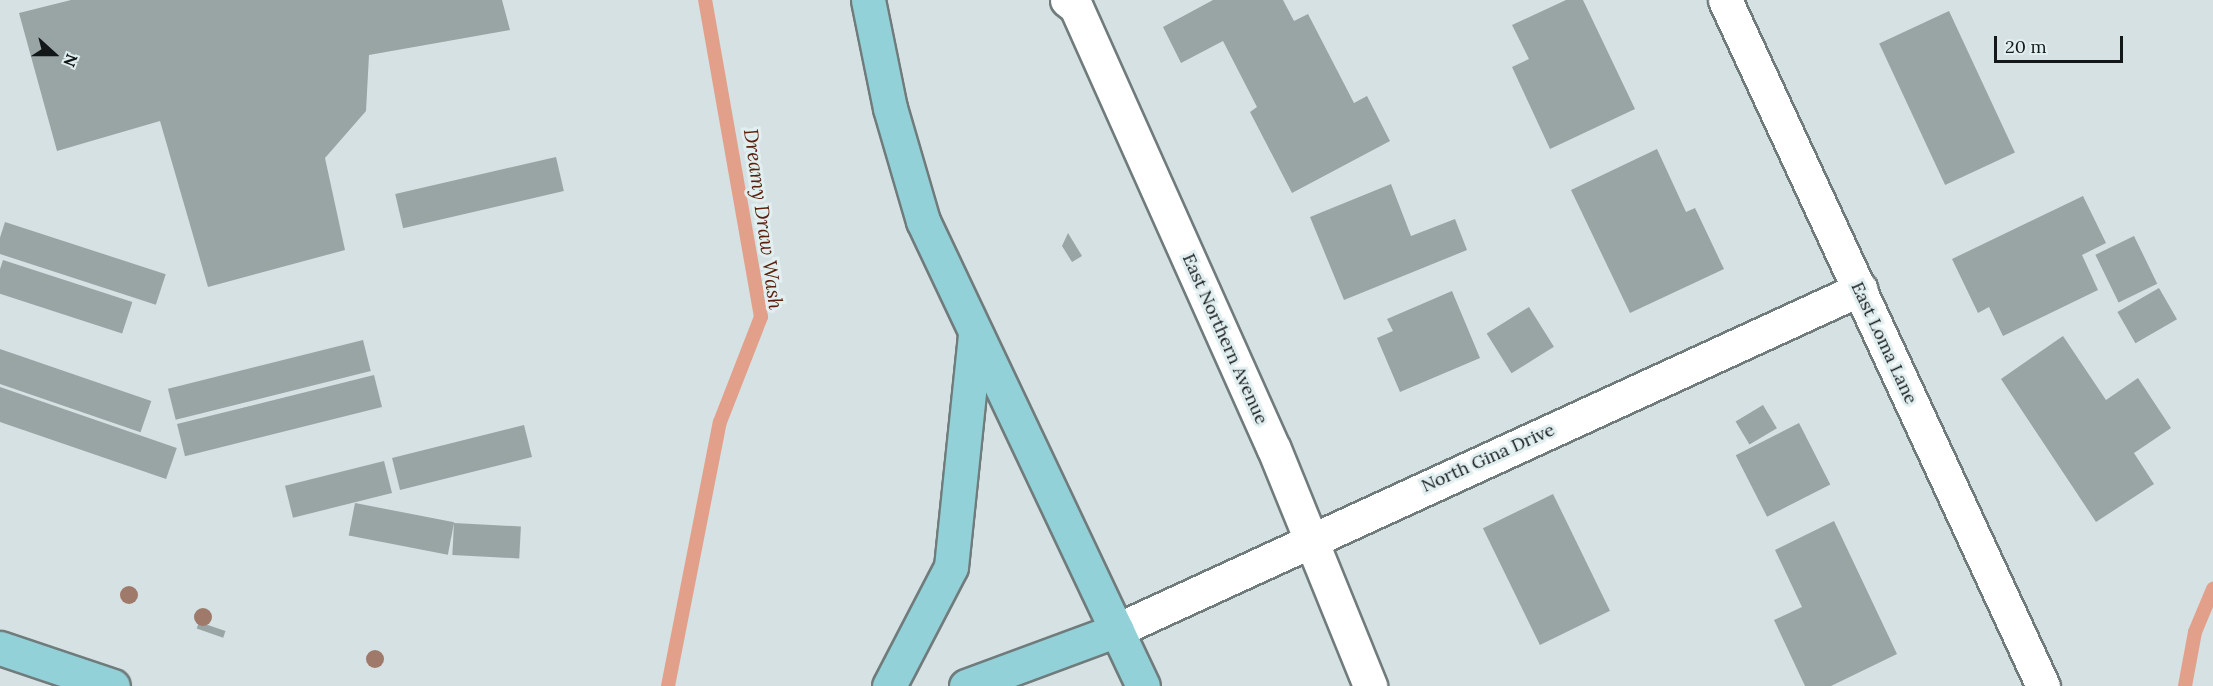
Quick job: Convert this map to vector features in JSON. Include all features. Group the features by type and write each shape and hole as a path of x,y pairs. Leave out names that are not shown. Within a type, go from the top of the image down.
{"main road":[{"path":"868,0 890,108 923,221 1143,686"},
{"path":"889,686 951,567 975,334"},
{"path":"966,686 1117,630"},
{"path":"0,648 113,686"}],"street":[{"name":"East Northern Avenue","path":"1067,0 1076,7 1274,449 1308,539 1370,686"},
{"name":"East Loma Lane","path":"1725,0 2043,686"},
{"name":"North Gina Drive","path":"1117,630 1308,539 1860,289"}],"building":[{"path":"71,0 502,0 510,30 369,55 366,111 325,158 345,250 208,287 160,121 57,151 19,13"},
{"path":"1213,0 1283,0 1294,21 1308,14 1354,103 1367,96 1390,141 1292,193 1250,112 1257,107 1223,41 1181,63 1163,27"},
{"path":"1566,0 1583,0 1635,109 1550,149 1512,67 1529,59 1512,25"},
{"path":"1949,11 2015,152 1945,185 1879,44"},
{"path":"1657,149 1686,212 1695,208 1724,269 1630,313 1571,190"},
{"path":"556,157 564,191 403,228 395,194"},
{"path":"1391,184 1411,236 1455,219 1467,250 1344,300 1310,217"},
{"path":"2083,196 2106,243 2082,255 2098,290 2003,336 1989,307 1978,313 1952,259"},
{"path":"5,222 166,274 156,305 0,254 0,237"},
{"path":"1068,233 1082,256 1072,262 1062,246"},
{"path":"2134,236 2157,284 2119,302 2095,255"},
{"path":"3,260 132,302 122,333 0,294 0,269"},
{"path":"2159,288 2177,319 2135,343 2117,312"},
{"path":"1452,291 1480,358 1400,392 1377,338 1393,331 1387,319"},
{"path":"1529,307 1554,347 1512,373 1487,333"},
{"path":"2063,336 2106,400 2138,378 2171,428 2134,453 2154,484 2096,522 2001,379"},
{"path":"363,340 371,371 176,420 168,389"},
{"path":"0,349 151,401 141,432 0,384"},
{"path":"374,375 382,407 185,456 177,424"},
{"path":"0,387 177,448 166,479 0,422"},
{"path":"1763,405 1777,428 1749,445 1736,421"},
{"path":"1799,423 1830,484 1767,517 1736,455"},
{"path":"524,425 532,457 400,490 392,458"},
{"path":"384,461 392,493 293,518 285,486"},
{"path":"1553,494 1610,611 1540,645 1483,528"},
{"path":"355,503 454,522 448,555 349,535"},
{"path":"1834,521 1897,654 1831,686 1805,686 1774,620 1802,607 1775,550"},
{"path":"454,523 521,527 519,558 452,555"},
{"path":"199,622 225,631 223,638 197,629"}],"waterway":[{"name":"Dreamy Draw Wash","path":"668,686 720,422 761,317 705,0"},
{"path":"2185,686 2195,632 2213,589"}]}
